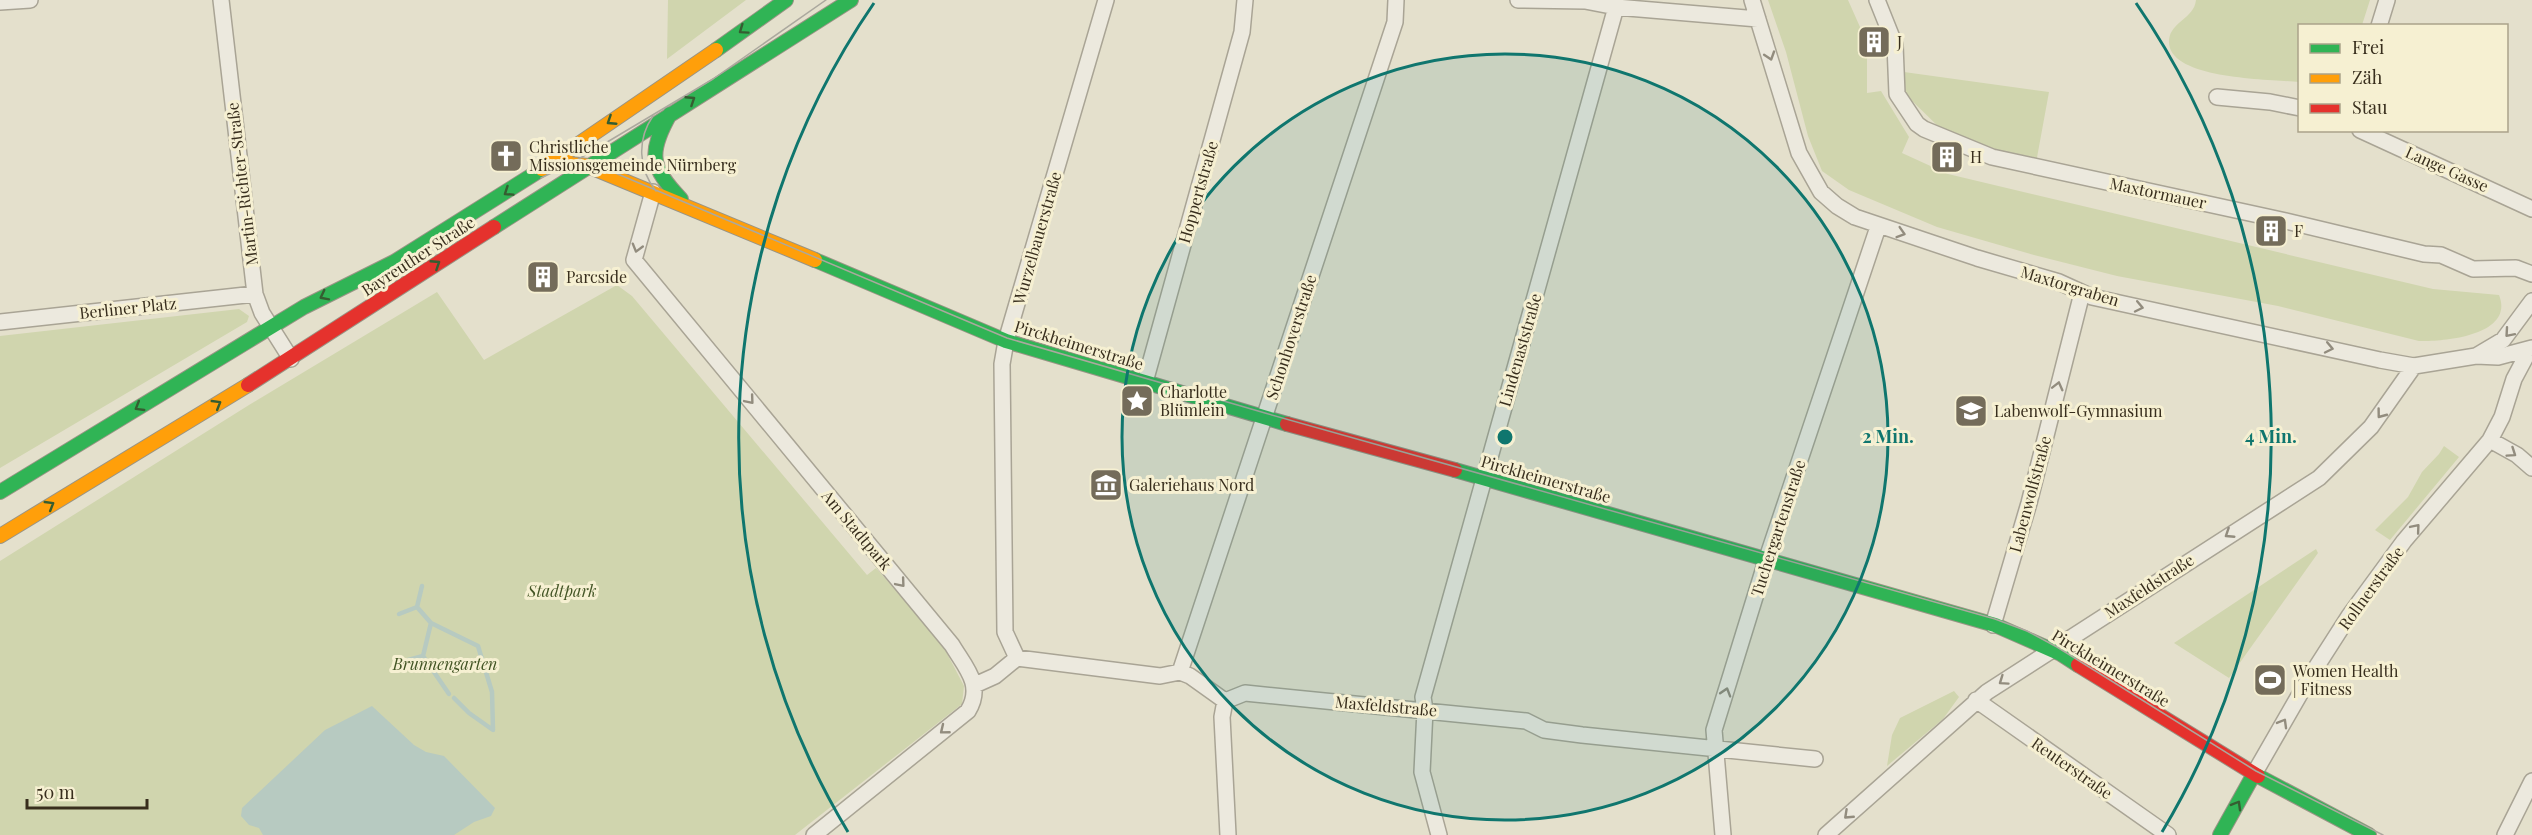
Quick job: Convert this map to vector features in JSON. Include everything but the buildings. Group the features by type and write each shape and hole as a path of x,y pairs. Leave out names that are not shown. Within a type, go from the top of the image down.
{"main road":[{"name":"Bayreuther Straße","path":"0,492 314,302 403,256 502,196 667,85 786,0"},
{"name":"Bayreuther Straße","path":"0,536 291,359 670,113 851,0"},
{"name":"Pirckheimerstraße","path":"670,113 653,148 654,163 660,177 689,206"},
{"path":"588,166 584,151 590,135"},
{"name":"Pirckheimerstraße","path":"550,162 588,166 689,206 1006,341 1264,417 1767,558 1993,625 2052,649 2254,774 2369,835"},
{"name":"Rollnerstraße","path":"2220,835 2254,774"}],"street":[{"path":"0,3 30,0"},
{"name":"Martin-Richter-Straße","path":"221,0 255,294 270,328 291,359"},
{"name":"Wurzelbauerstraße","path":"1017,658 1005,632 1000,375 1006,341 1106,0"},
{"name":"Hoppertstraße","path":"1145,382 1242,32 1245,0"},
{"name":"Schonhoverstraße","path":"1180,672 1395,22 1396,0"},
{"path":"1518,0 1585,1 1616,7 1758,20"},
{"name":"Maxtorgraben","path":"1752,0 1788,111 1799,153 1821,192 1837,206 1855,217 2059,282 2082,293 2414,366 2476,356 2499,357 2531,348"},
{"name":"Maxtormauer","path":"1877,0 1895,45 1897,94 1917,124 1924,129 1992,157 2286,221 2424,254 2441,255 2473,269 2516,268 2532,274"},
{"path":"2380,24 2387,0"},
{"name":"Lindenaststraße","path":"1439,835 1422,772 1425,710 1423,697 1616,7"},
{"path":"2217,97 2270,102 2298,108"},
{"name":"Lange Gasse","path":"2364,132 2532,209"},
{"name":"Am Stadtpark","path":"653,192 633,260 952,645 975,685"},
{"name":"Tuchergartenstraße","path":"1723,835 1714,730 1767,558 1878,226"},
{"name":"Labenwolfstraße","path":"1993,625 2029,503 2082,293"},
{"name":"Berliner Platz","path":"0,322 255,294"},
{"path":"2476,356 2503,340 2532,301"},
{"name":"Rollnerstraße","path":"2254,774 2323,655 2366,593 2404,542 2490,440 2502,417 2514,379 2531,348"},
{"name":"Maxfeldstraße","path":"1826,835 1976,700 2319,478 2371,427 2414,366"},
{"path":"2490,440 2532,468"},
{"path":"814,835 968,711 973,703 975,685 995,676 1017,658 1160,676 1180,672 1190,676 1225,701 1222,717 1228,835"},
{"name":"Maxfeldstraße","path":"1225,701 1245,693 1425,710 1526,721 1544,730 1815,759"},
{"name":"Reuterstraße","path":"1976,700 2168,835"},
{"path":"2505,835 2532,782"}],"green space":[{"path":"668,0 746,0 667,59"},
{"path":"1768,0 1848,0 1864,36 1867,50 1867,93 1881,91 1909,137 1902,153 1948,174 2433,289 2499,295 2501,309 2497,319 2488,327 2475,333 2445,340 2419,341 2278,306 2117,276 2034,255 1937,227 1849,190 1822,171 1808,136 1786,52"},
{"path":"2196,0 2370,0 2362,24 2298,24 2298,82 2223,75 2184,63 2173,53 2169,40 2174,28 2191,12"},
{"path":"1904,72 2049,92 2036,163 1946,134 1903,92"},
{"name":"Stadtpark","path":"617,285 632,296 867,575 876,568 941,642 964,686 962,704 795,835 0,835 0,561 249,405 437,292 484,360"},
{"path":"239,309 249,316 247,322 0,468 0,336"},
{"path":"2444,446 2459,457 2390,540 2375,530 2408,497 2422,472"},
{"path":"2316,549 2318,553 2229,678 2174,643"},
{"path":"1954,691 1959,697 1943,719 1887,766 1892,735 1900,718"}],"shaded area":[{"path":"372,706 414,745 426,752 444,756 495,808 491,816 474,822 454,835 263,835 259,828 249,825 241,816 242,808 325,730"}],"waterway":[{"path":"417,607 422,586"},
{"path":"417,607 431,623 478,646 492,692 493,730 469,713 454,698"},
{"path":"399,614 417,607"},
{"path":"431,623 423,656 449,694"},
{"path":"401,662 423,656"}],"tram line":[{"path":"572,163 713,79 826,0"},
{"path":"653,116 644,134 642,154 646,173 656,191"},
{"path":"541,178 572,163 601,167 1007,338 1995,619 2027,631 2057,647 2256,771 2383,835"}],"traffic: fast":[{"path":"716,50 786,0"},
{"path":"494,227 851,0"},
{"path":"670,114 658,139 656,159 663,178 681,199"},
{"path":"0,492 304,307 394,262 542,169"},
{"path":"815,260 1006,341 1287,424"},
{"path":"1455,470 1995,625 2061,654 2078,665"},
{"path":"2220,835 2254,774"},
{"path":"2258,776 2369,835"}],"traffic: slow":[{"path":"542,169 716,50"},
{"path":"550,162 588,166 815,260"},
{"path":"0,536 248,385"}],"traffic: jam":[{"path":"248,385 494,227"},
{"path":"1287,424 1455,470"},
{"path":"2078,665 2258,776"}],"place":[{"name":"J","path":"1874,42"},
{"name":"Christliche Missionsgemeinde Nürnberg","path":"506,156"},
{"name":"H","path":"1947,157"},
{"name":"F","path":"2271,231"},
{"name":"Parcside","path":"543,277"},
{"name":"Charlotte Blümlein","path":"1137,401"},
{"name":"Labenwolf-Gymnasium","path":"1971,411"},
{"name":"Galeriehaus Nord","path":"1106,485"},
{"name":"Women Health | Fitness","path":"2270,680"}],"park label":[{"name":"Brunnengarten","path":"445,664"}]}
